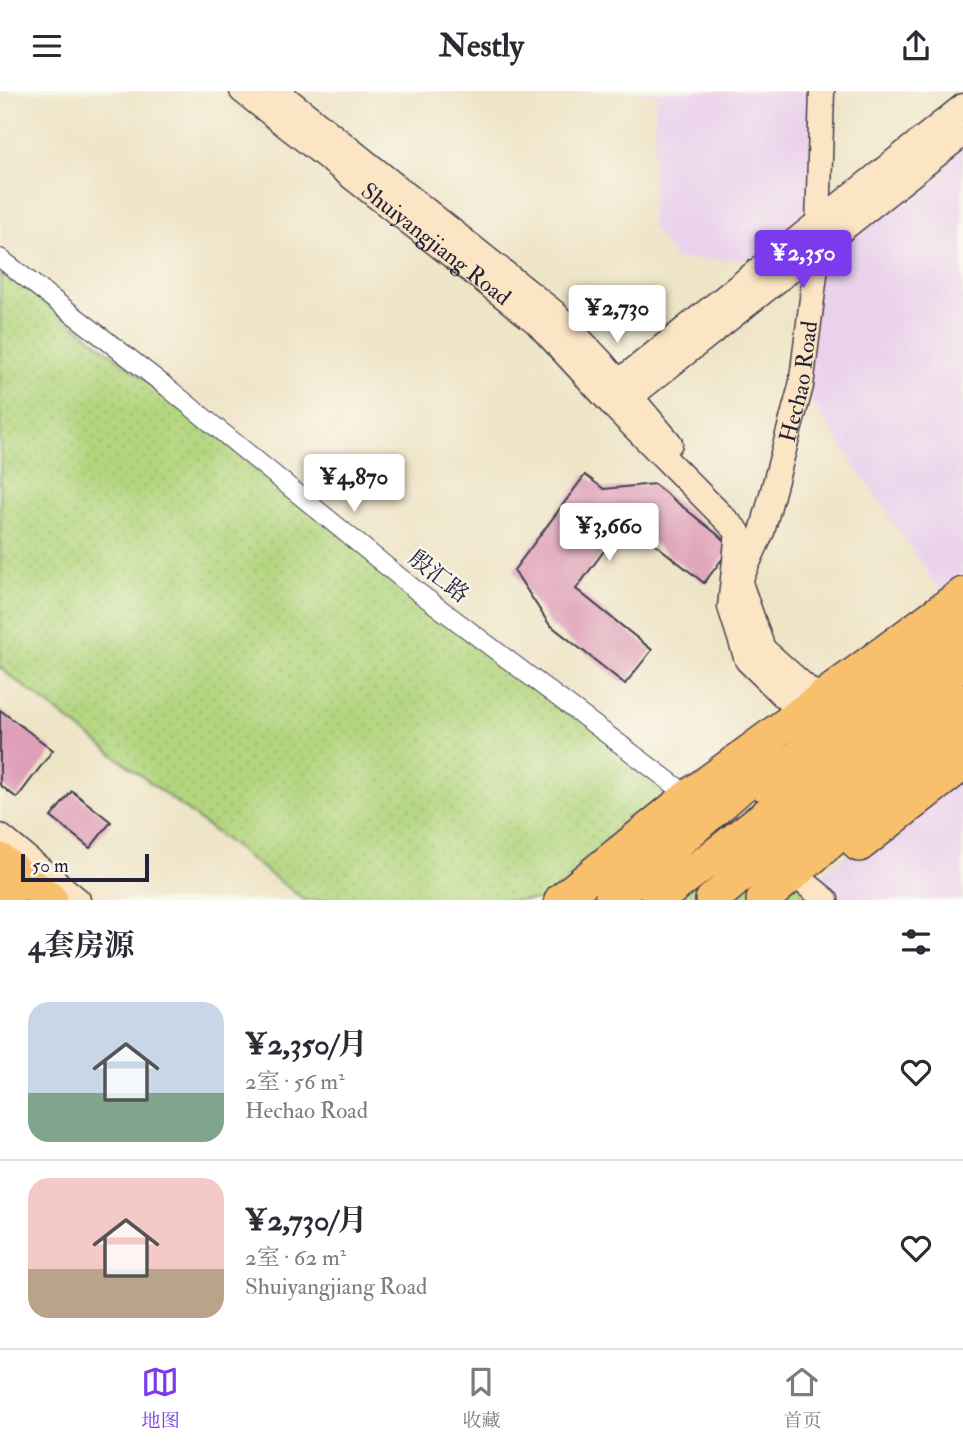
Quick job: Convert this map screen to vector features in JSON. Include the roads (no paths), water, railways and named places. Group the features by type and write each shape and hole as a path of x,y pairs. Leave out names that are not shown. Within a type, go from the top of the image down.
{"highway":[{"path":"561,900 689,796 963,594"},
{"path":"612,900 764,766 963,615"},
{"path":"657,900 740,817 963,629"},
{"path":"612,900 740,817 963,662"},
{"path":"712,900 810,817 963,700"},
{"path":"790,889 963,720"},
{"path":"790,889 889,791 963,735"},
{"path":"744,900 790,889 963,763"},
{"path":"669,849 740,817"},
{"path":"729,900 810,817"},
{"path":"0,860 32,896"},
{"path":"0,894 68,900"}],"street":[{"name":"Shuiyangjiang Road","path":"242,91 536,322 663,435 750,526 739,580"},
{"name":"Shuiyangjiang Road","path":"277,91 555,313 617,396 738,532 730,607 747,660 810,706"},
{"name":"Hechao Road","path":"739,580 762,532 801,386 817,250 822,91"},
{"path":"617,396 818,221 963,106"},
{"path":"617,396 817,250 963,134"},
{"name":"殷汇路","path":"0,258 169,388 418,592 689,796"},
{"path":"739,580 763,649 810,706"},
{"path":"0,836 78,900"}]}
